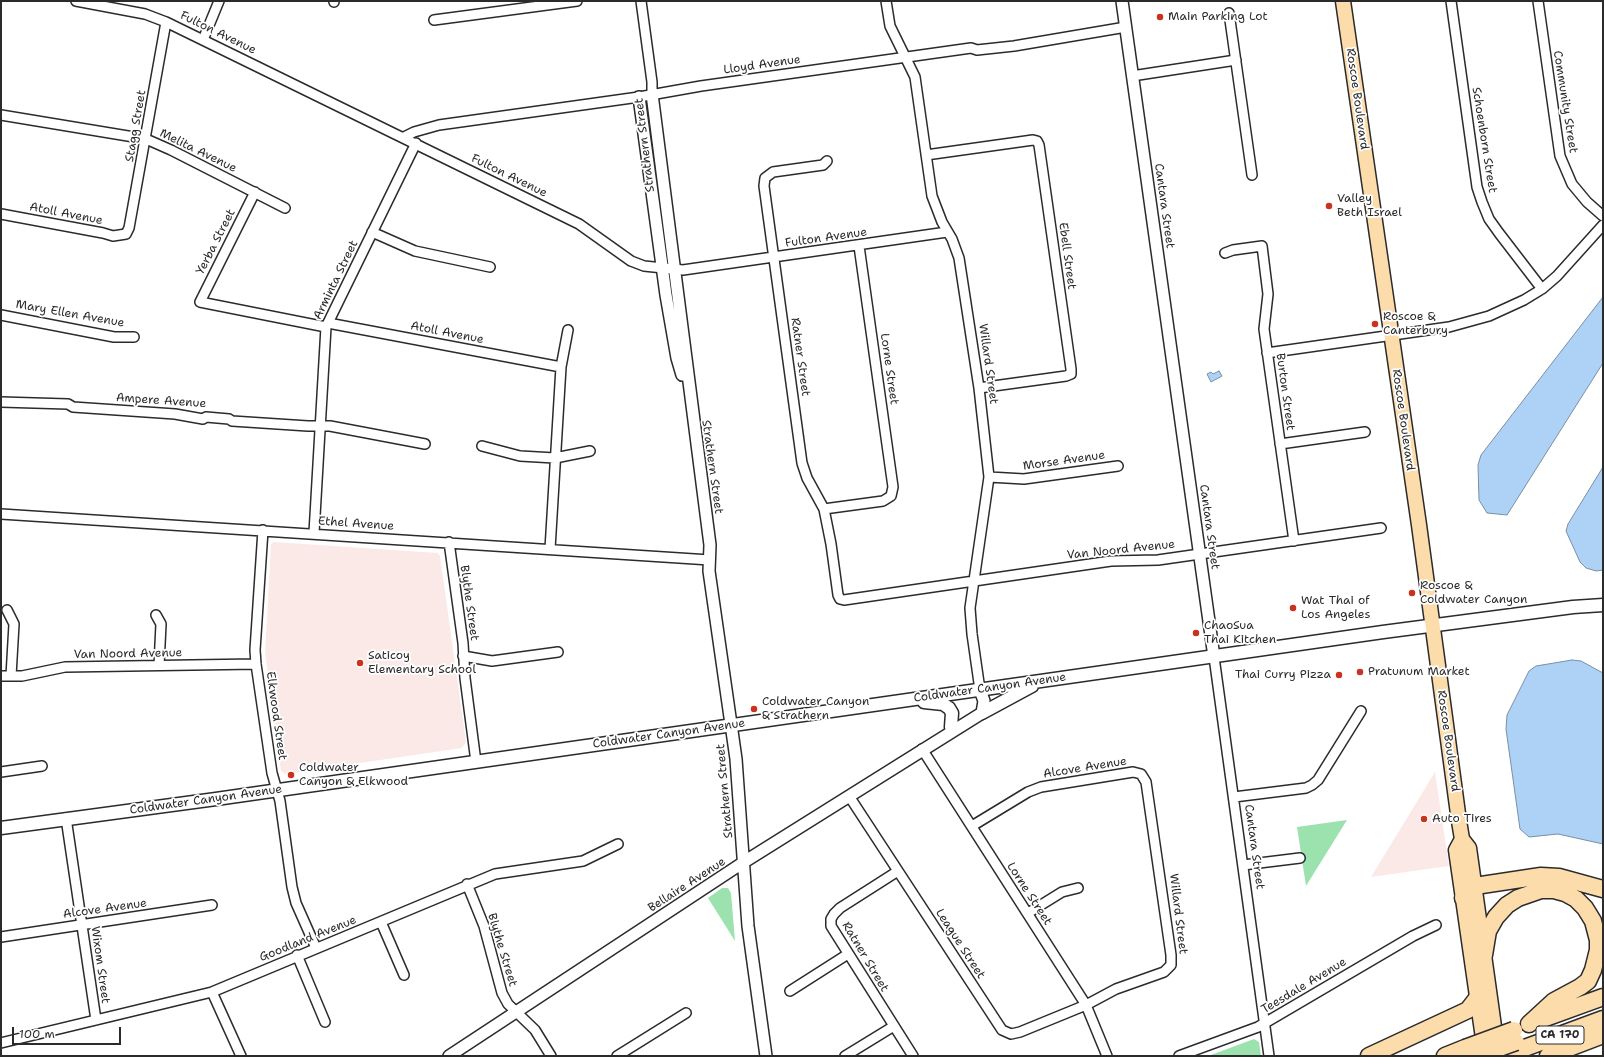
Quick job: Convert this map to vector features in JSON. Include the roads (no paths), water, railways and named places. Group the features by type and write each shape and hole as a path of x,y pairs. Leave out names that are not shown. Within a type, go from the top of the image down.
{"highway":[{"path":"1463,898 1475,886 1550,876 1603,890"},
{"path":"1484,956 1488,931 1496,918 1507,906 1518,898 1541,890 1554,890 1565,893 1576,899 1585,908 1593,921 1598,940 1597,956 1588,981 1580,988 1554,1001 1529,1024"},
{"path":"1369,1056 1468,1010 1478,997"},
{"name":"CA 170","path":"1513,1043 1529,1024 1603,997"},
{"path":"1513,1043 1603,1003"},
{"path":"1513,1043 1603,1009"},
{"name":"CA 170","path":"1445,1056 1468,1054 1603,1019"},
{"path":"1548,1056 1603,1035"}],"main road":[{"name":"Roscoe Boulevard","path":"1343,1 1419,525 1462,839 1469,848 1498,1056"},
{"name":"Coldwater Canyon Avenue","path":"1,828 1432,626 1573,607 1603,605"},
{"path":"982,713 1041,681"},
{"path":"909,700 943,704 952,712 951,727"},
{"name":"Roscoe Boulevard","path":"1462,839 1456,850 1486,1056"}],"street":[{"name":"Fulton Avenue","path":"76,1 145,14 166,22 579,224 631,261 644,266 675,270 774,258 947,232"},
{"path":"203,40 219,1"},
{"path":"434,20 509,9 522,5 577,1"},
{"name":"Strathern Street","path":"641,1 691,406 710,545 709,572 738,775 748,926 766,1056"},
{"name":"Willard Street","path":"886,1 890,26 915,77 932,196 959,258 979,388 989,477 974,581 970,621 980,690 979,707 951,727"},
{"name":"Cantara Street","path":"1122,1 1270,1056"},
{"name":"Schoenborn Street","path":"1451,1 1478,187 1482,202 1489,219 1542,289"},
{"name":"Community Street","path":"1538,1 1560,156 1569,177 1579,194 1603,216"},
{"path":"1229,13 1252,175"},
{"name":"Stagg Street","path":"126,234 129,228 146,139 166,22"},
{"name":"Lloyd Avenue","path":"404,138 414,132 439,126 971,48 977,50 1014,46 1126,26"},
{"path":"1132,76 1236,60"},
{"name":"Strathern Street","path":"639,97 677,358 691,406"},
{"name":"Melita Avenue","path":"1,115 146,139 171,150 285,208"},
{"name":"Ebell Street","path":"926,155 1033,140 1039,145 1071,374 1066,376 979,388"},
{"name":"Arminta Street","path":"314,534 319,426 327,325 416,144"},
{"name":"Ratner Street","path":"827,162 823,165 772,172 766,178 764,186 802,463 807,478 824,509 831,544 838,595 840,599"},
{"name":"Yerba Street","path":"200,302 255,192"},
{"name":"Atoll Avenue","path":"1,214 103,232 113,236 126,234"},
{"path":"1267,353 1468,323 1519,303 1542,289 1557,276 1603,225"},
{"path":"372,232 415,251 490,267"},
{"name":"Lorne Street","path":"824,509 883,501 891,496 893,487 859,246"},
{"name":"Burton Street","path":"1225,253 1233,250 1262,246 1268,294 1264,329 1294,541"},
{"name":"Atoll Avenue","path":"200,302 561,367"},
{"name":"Mary Ellen Avenue","path":"1,315 114,337 134,336"},
{"path":"550,549 561,367 568,330"},
{"name":"Ampere Avenue","path":"1,402 68,404 73,407 175,414 203,419 206,417 229,419 232,421 319,426"},
{"path":"319,426 330,426 425,444"},
{"path":"1280,444 1365,432"},
{"path":"482,446 520,456 555,458 590,451"},
{"name":"Morse Avenue","path":"989,477 1024,479 1118,466"},
{"name":"Ethel Avenue","path":"1,514 710,560"},
{"name":"Van Noord Avenue","path":"840,599 844,600 1111,561 1158,560 1381,528"},
{"name":"Elkwood Street","path":"263,530 255,650 256,664 272,772 280,801 292,887 296,903 316,948"},
{"name":"Blythe Street","path":"449,542 476,762"},
{"path":"7,610 14,624 11,676"},
{"path":"156,616 161,624 159,665"},
{"path":"463,656 492,661 558,652"},
{"name":"Van Noord Avenue","path":"1,676 11,676 65,666 256,664"},
{"path":"980,690 984,701 982,713"},
{"path":"1234,797 1306,788 1312,785 1318,780 1361,712"},
{"name":"Bellaire Avenue","path":"449,1056 744,862 922,749 930,746 982,713"},
{"path":"922,749 928,742 951,727"},
{"name":"Lorne Street","path":"922,749 1086,1005 1107,1056"},
{"path":"1,772 42,766"},
{"name":"Alcove Avenue","path":"972,826 1028,792 1041,787 1133,772 1141,774"},
{"name":"Willard Street","path":"1086,1005 1116,989 1164,972 1170,965 1171,955 1146,782 1141,774"},
{"name":"League Street","path":"849,796 1002,1030 1011,1034 1020,1032 1086,1005"},
{"name":"Wixom Street","path":"66,818 96,1020"},
{"name":"Goodland Avenue","path":"1,1043 212,992 381,922 467,884 495,874 582,861 618,844"},
{"path":"1244,865 1300,858"},
{"name":"Ratner Street","path":"898,871 834,914 831,919 832,926 848,954 913,1056"},
{"name":"Blythe Street","path":"467,884 484,926 500,988 508,1004 535,1030 551,1056"},
{"path":"1028,913 1062,892 1078,888"},
{"name":"Alcove Avenue","path":"1,937 212,906"},
{"path":"381,922 404,975"},
{"name":"Teesdale Avenue","path":"1179,1056 1258,1027 1413,936 1436,925"},
{"path":"790,991 848,954"},
{"path":"297,956 325,1022"},
{"path":"212,992 241,1056"},
{"path":"617,1056 686,1012"},
{"path":"845,1056 894,1026"}],"water":[{"path":"1603,297 1603,363 1507,515 1487,513 1479,500 1478,465 1481,455"},
{"path":"1219,371 1222,376 1211,382 1207,374 1211,372 1213,374"},
{"path":"1603,467 1603,570 1596,571 1586,568 1580,562 1566,531 1568,524"},
{"path":"1572,660 1581,661 1603,673 1603,844 1558,834 1529,837 1520,829 1506,729 1507,715 1529,671 1536,666"}],"place":[{"name":"Main Parking Lot","path":"1160,17"},
{"name":"Valley Beth Israel","path":"1329,206"},
{"name":"Roscoe & Canterbury","path":"1375,324"},
{"name":"Roscoe & Coldwater Canyon","path":"1412,593"},
{"name":"Wat Thai of Los Angeles","path":"1293,608"},
{"name":"ChaoSua Thai Kitchen","path":"1196,633"},
{"name":"Saticoy Elementary School","path":"360,663"},
{"name":"Pratunum Market","path":"1360,672"},
{"name":"Thai Curry Pizza","path":"1339,675"},
{"name":"Coldwater Canyon & Strathern","path":"754,709"},
{"name":"Coldwater Canyon & Elkwood","path":"291,775"},
{"name":"Auto Tires","path":"1424,819"}]}
